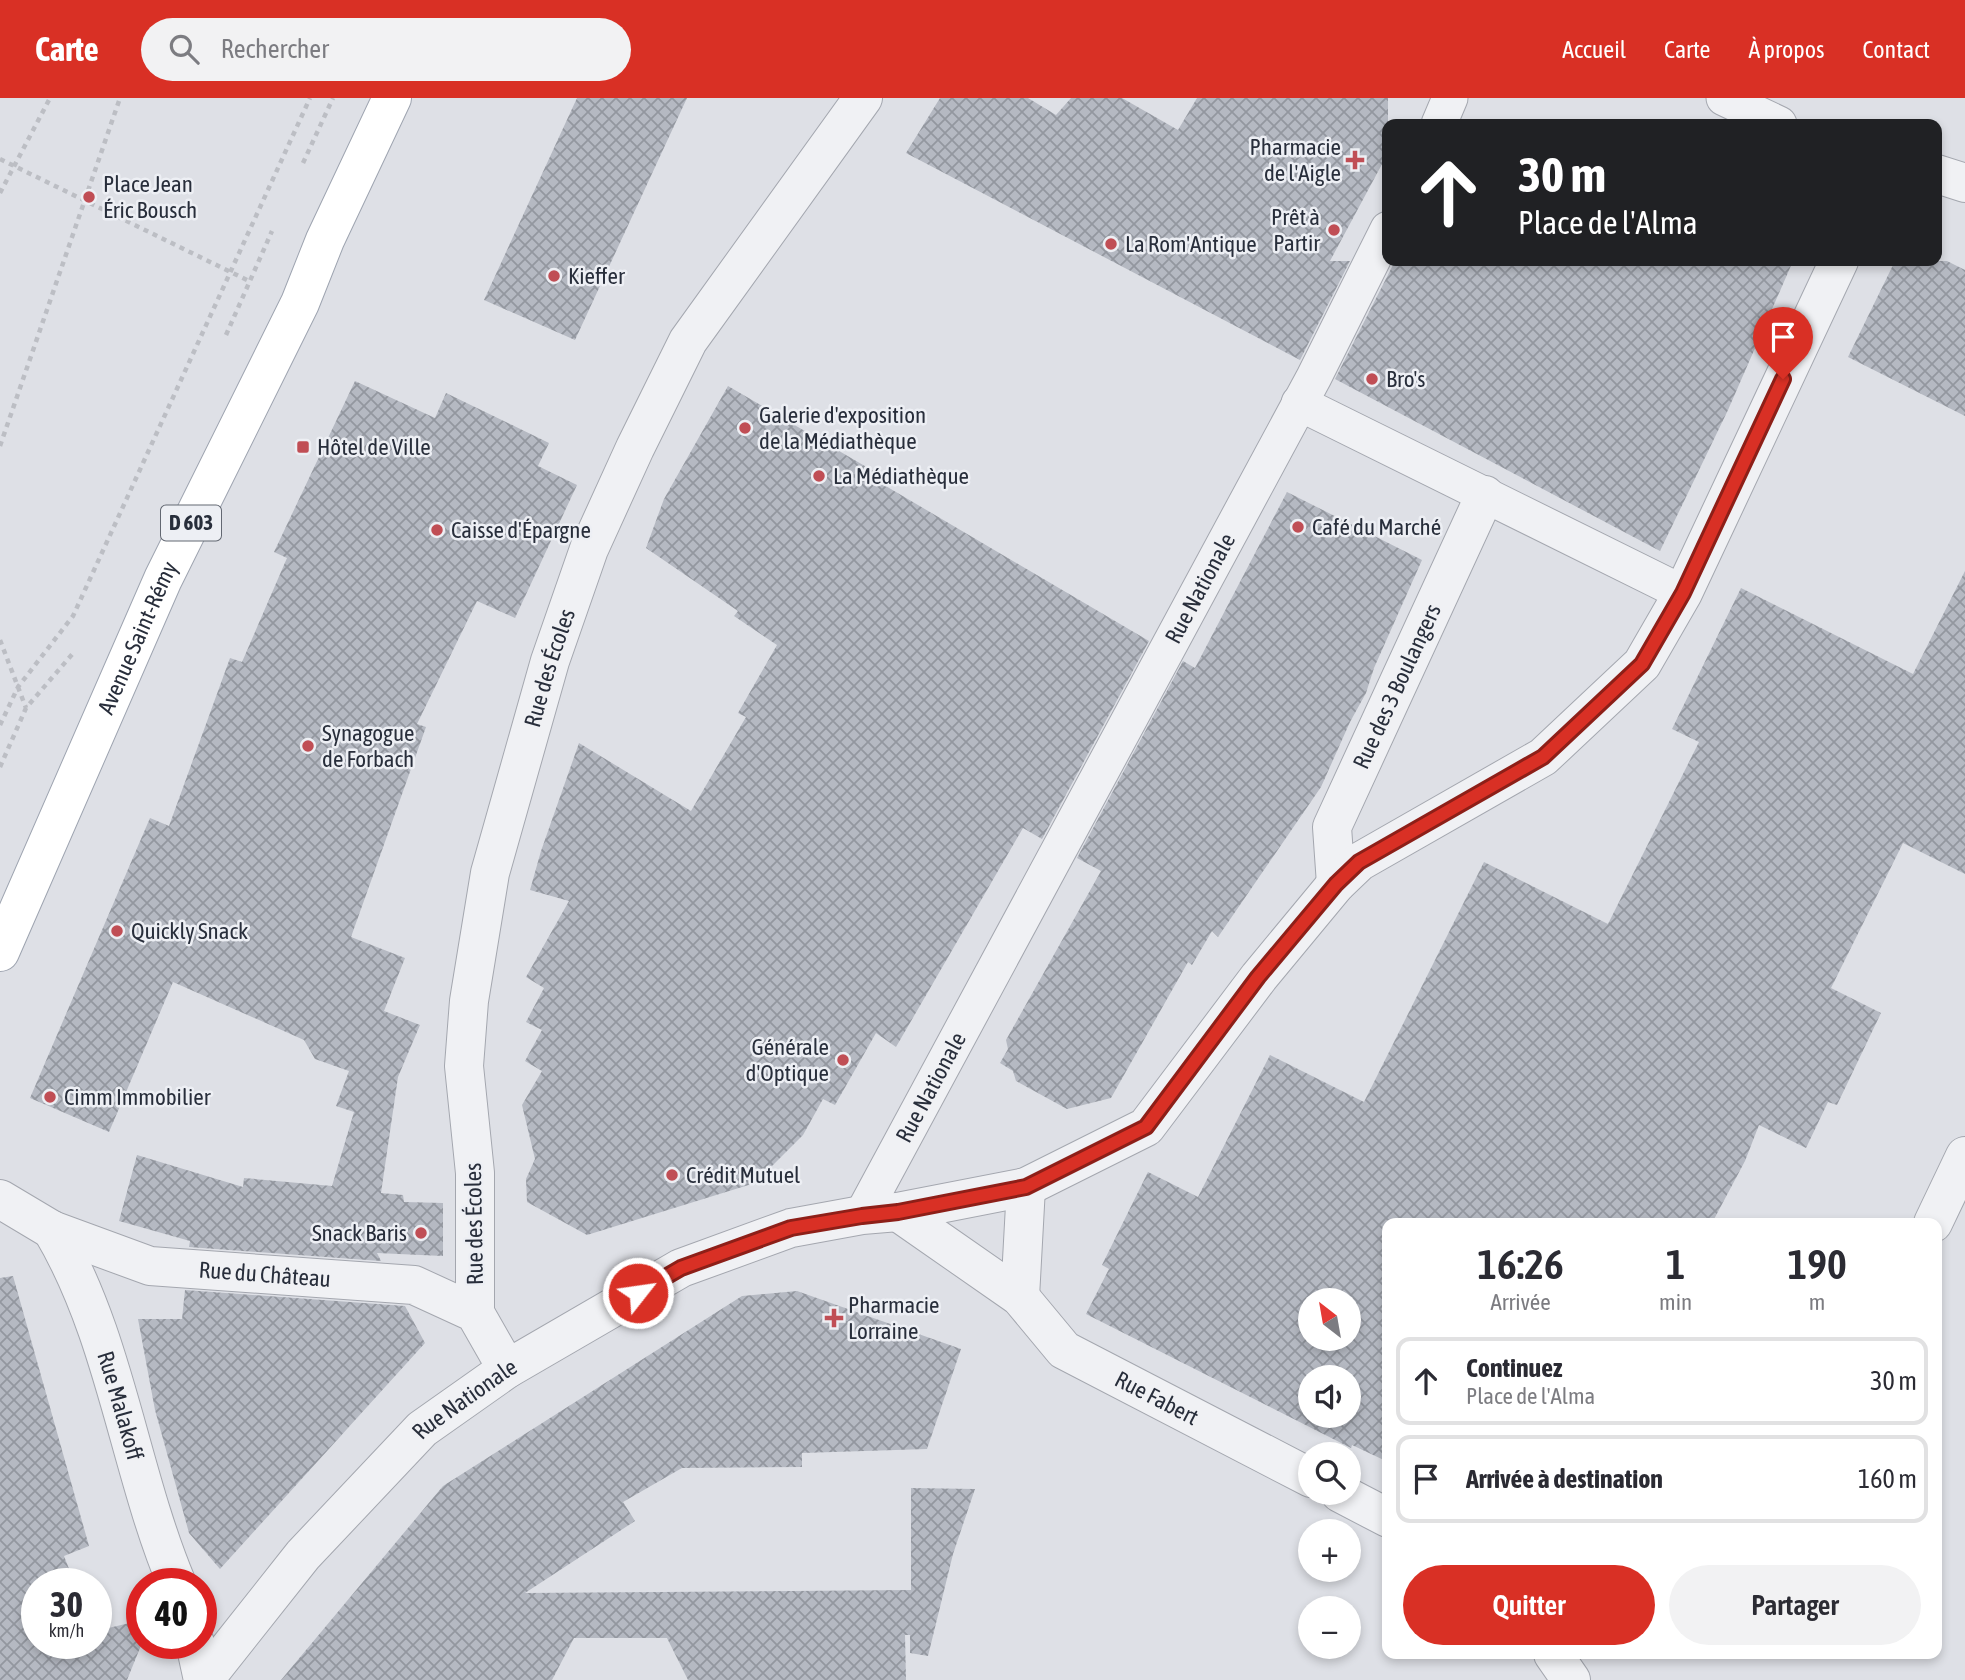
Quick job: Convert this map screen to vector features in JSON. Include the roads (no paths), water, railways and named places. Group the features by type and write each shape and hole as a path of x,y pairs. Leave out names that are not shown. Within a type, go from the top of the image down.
{"main road":[{"name":"Avenue Saint-Rémy","path":"0,953 163,579 300,303 325,240 392,98"}],"street":[{"name":"Rue des Écoles","path":"475,1313 475,1173 464,1066 469,1001 490,873 550,661 589,548 688,341 863,98"},
{"path":"1441,119 1450,98"},
{"path":"1724,98 1768,119"},
{"path":"1942,176 1965,183"},
{"name":"Rue Nationale","path":"203,1680 303,1555 422,1429 507,1369 681,1268 791,1228 880,1214 1382,241"},
{"path":"880,1214 1026,1187 1146,1127 1258,977 1336,884 1359,862 1543,757 1642,664 1683,593 1837,266"},
{"path":"1299,403 1683,593"},
{"name":"Rue des 3 Boulangers","path":"1336,884 1332,827 1485,495"},
{"path":"1936,1218 1965,1156"},
{"path":"1020,1297 1026,1187"},
{"name":"Rue du Château","path":"0,1199 52,1230 150,1266 414,1285 475,1313"},
{"name":"Rue Fabert","path":"880,1214 962,1257 1020,1297 1064,1350 1298,1471"},
{"name":"Rue Malakoff","path":"52,1230 67,1256 110,1366 162,1547 171,1568"},
{"path":"475,1313 507,1369"},
{"path":"1361,1504 1382,1515"},
{"path":"198,1659 203,1680"},
{"path":"1556,1659 1571,1680"}],"place":[{"name":"Pharmacie de l'Aigle","path":"1355,160"},
{"name":"Place Jean Éric Bousch","path":"89,197"},
{"name":"Prêt à Partir","path":"1334,230"},
{"name":"La Rom'Antique","path":"1111,244"},
{"name":"Kieffer","path":"554,276"},
{"name":"Bro's","path":"1372,379"},
{"name":"Galerie d'exposition de la Médiathèque","path":"745,428"},
{"name":"Hôtel de Ville","path":"303,447"},
{"name":"La Médiathèque","path":"819,476"},
{"name":"Café du Marché","path":"1298,527"},
{"name":"Caisse d'Épargne","path":"437,530"},
{"name":"Synagogue de Forbach","path":"308,746"},
{"name":"Quickly Snack","path":"117,931"},
{"name":"Générale d'Optique","path":"843,1060"},
{"name":"Cimm Immobilier","path":"50,1097"},
{"name":"Crédit Mutuel","path":"672,1175"},
{"name":"Snack Baris","path":"421,1233"},
{"name":"Pharmacie Lorraine","path":"834,1318"}]}
